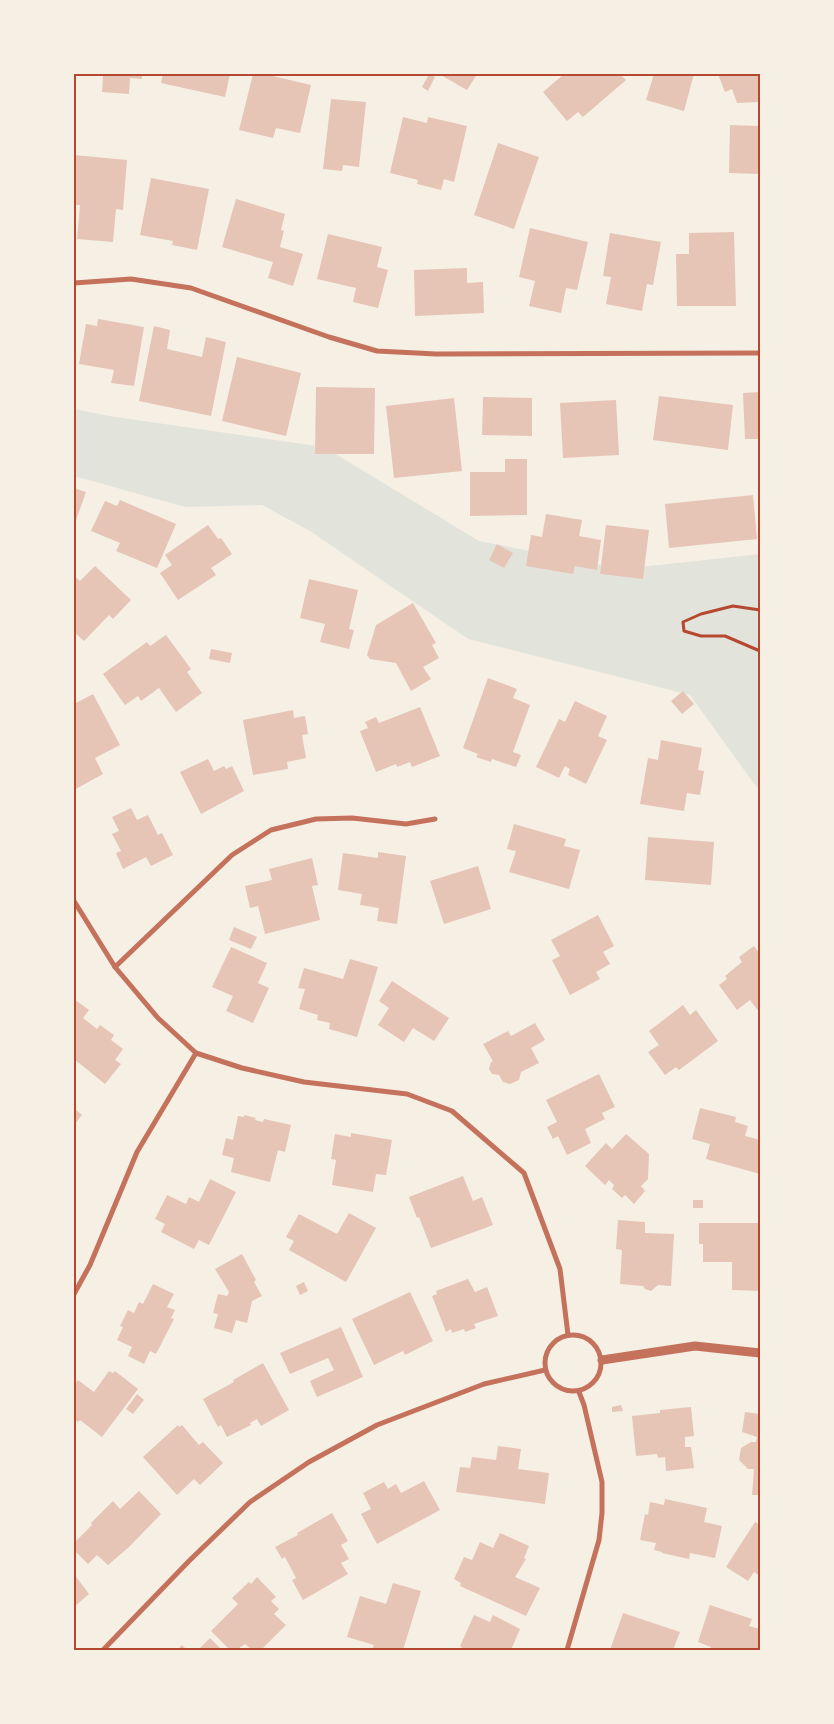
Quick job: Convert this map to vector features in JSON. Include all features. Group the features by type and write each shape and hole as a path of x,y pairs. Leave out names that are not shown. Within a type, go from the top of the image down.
{"street":[{"path":"74,283 131,279 191,288 329,337 376,350 446,354 760,353"},
{"path":"115,967 232,854 271,830 316,819 352,818 406,824 434,819"},
{"path":"74,901 115,967 158,1018 196,1053 242,1068 304,1082 407,1094 452,1111 524,1173 560,1269 568,1335"},
{"path":"74,1294 90,1265 137,1152 196,1053"},
{"path":"568,1335 578,1335 594,1343 602,1360 599,1376 587,1389 579,1392 570,1392 554,1385 545,1370 547,1352 552,1344 568,1335"},
{"path":"602,1360 695,1346 760,1353"},
{"path":"103,1650 189,1561 250,1502 309,1462 377,1425 484,1384 545,1370"},
{"path":"567,1650 599,1540 602,1514 602,1482 584,1405 579,1392"}],"path":[{"path":"760,610 733,606 701,614 683,622 684,630 701,636 725,636 760,651"}],"shaded area":[{"path":"74,409 109,416 324,447 479,541 622,569 760,554 760,792 690,695 468,639 310,531 262,505 185,507 74,476"}],"building":[{"path":"89,74 142,74 142,79 130,78 129,94 102,92 103,76"},
{"path":"163,74 230,74 225,97 161,83"},
{"path":"253,74 264,74 311,85 300,133 276,128 273,138 239,130"},
{"path":"429,74 435,77 428,91 422,87"},
{"path":"439,74 477,74 467,90"},
{"path":"564,74 620,74 626,80 583,117 578,112 567,121 543,92"},
{"path":"654,74 694,74 684,111 646,100"},
{"path":"718,74 760,74 760,102 737,103 732,89 725,92"},
{"path":"331,99 366,102 359,167 343,165 342,171 323,169"},
{"path":"403,117 427,123 428,117 467,126 454,182 444,179 441,190 417,184 418,180 390,173"},
{"path":"730,125 760,126 760,174 729,173"},
{"path":"498,143 539,157 514,229 474,215"},
{"path":"74,155 127,160 123,210 116,209 113,242 77,239 80,205 74,205"},
{"path":"151,178 209,189 197,250 172,245 173,241 140,235"},
{"path":"236,199 285,214 281,230 284,231 280,247 303,254 293,286 268,278 273,262 222,247"},
{"path":"530,228 588,242 577,290 566,288 561,313 529,306 535,281 519,277"},
{"path":"734,232 736,306 677,306 676,254 689,254 689,233"},
{"path":"610,233 661,242 653,285 647,284 642,311 606,304 611,277 603,276"},
{"path":"328,234 382,247 377,267 388,270 378,308 353,302 356,288 317,279"},
{"path":"467,268 467,283 483,282 484,313 415,316 414,270"},
{"path":"98,319 144,327 134,386 111,383 114,370 79,364 86,324 97,326"},
{"path":"154,326 170,330 167,349 202,357 206,337 226,342 211,416 139,401"},
{"path":"237,357 301,373 286,436 222,421"},
{"path":"316,387 375,388 374,454 315,454"},
{"path":"760,392 760,439 745,439 743,393"},
{"path":"659,396 733,405 728,450 653,440"},
{"path":"483,397 532,398 532,436 482,435"},
{"path":"454,398 462,471 394,478 386,406"},
{"path":"616,400 619,455 563,458 560,403"},
{"path":"505,459 527,459 527,515 470,516 470,472 505,472"},
{"path":"74,488 86,492 74,526"},
{"path":"753,495 757,539 669,548 665,504"},
{"path":"120,500 176,524 157,568 116,551 120,543 91,531 105,501 117,506"},
{"path":"546,514 582,520 579,536 601,540 597,570 575,566 573,574 526,566 531,535 542,537"},
{"path":"208,525 218,539 221,538 232,554 211,568 216,575 178,600 160,573 172,565 165,555"},
{"path":"606,525 649,530 643,579 600,574"},
{"path":"497,544 513,553 504,568 489,560"},
{"path":"95,566 131,600 113,619 109,615 84,641 74,632 74,576 80,581"},
{"path":"309,579 358,590 349,629 354,630 349,649 320,642 325,624 300,618"},
{"path":"413,603 436,643 432,645 439,658 423,667 431,679 411,691 396,663 370,659 367,655 376,625"},
{"path":"166,635 191,669 187,672 202,693 176,712 159,688 141,701 138,696 125,705 103,674 147,642 150,646"},
{"path":"211,649 232,653 230,663 209,659"},
{"path":"488,678 517,689 513,698 530,705 513,752 521,755 516,767 492,759 491,762 476,757 478,754 463,748"},
{"path":"683,691 694,704 682,714 671,701"},
{"path":"93,694 120,745 95,758 103,774 74,790 74,704"},
{"path":"575,701 607,716 598,736 607,740 586,784 568,775 570,769 565,766 559,778 536,767 559,719 565,722"},
{"path":"420,707 440,756 412,767 410,762 397,767 396,764 376,772 360,731 368,728 365,722 376,717 379,723"},
{"path":"293,710 294,718 305,716 308,734 302,735 306,758 287,762 288,769 253,775 243,720"},
{"path":"661,740 702,748 698,770 704,771 700,795 687,793 684,811 640,804 648,758 658,760"},
{"path":"208,759 214,771 224,766 226,769 232,766 244,791 201,814 180,772"},
{"path":"131,808 137,820 148,815 158,835 162,833 173,855 151,866 146,857 123,869 116,853 121,851 112,834 119,831 112,817"},
{"path":"514,824 566,839 564,846 580,850 569,889 509,872 516,851 507,849"},
{"path":"648,837 714,842 711,885 645,880"},
{"path":"378,852 406,856 397,924 377,921 379,908 360,905 362,894 338,890 343,853 378,858"},
{"path":"312,858 318,885 312,886 320,920 265,934 258,906 250,908 245,886 272,880 269,869"},
{"path":"478,866 491,909 444,924 430,881"},
{"path":"598,915 614,946 603,952 610,964 596,972 600,979 570,995 552,960 560,956 551,940"},
{"path":"234,927 257,937 251,949 229,940"},
{"path":"754,946 760,954 760,1013 750,1000 737,1010 719,985 727,979 725,976 742,962 739,957"},
{"path":"231,947 267,963 258,983 269,988 253,1023 226,1011 233,996 212,987"},
{"path":"350,959 378,967 357,1037 329,1029 330,1023 317,1020 318,1015 299,1009 305,989 298,988 304,968 343,979"},
{"path":"392,981 449,1018 434,1041 413,1028 404,1042 378,1025 389,1008 379,1001"},
{"path":"74,999 89,1010 83,1018 97,1029 100,1025 114,1035 111,1040 123,1049 115,1060 121,1064 105,1084 74,1059"},
{"path":"683,1005 690,1015 696,1010 718,1041 679,1070 676,1067 665,1075 648,1052 659,1045 649,1031"},
{"path":"535,1023 545,1040 531,1048 539,1063 521,1072 519,1080 510,1084 503,1082 499,1075 492,1074 489,1069 493,1061 483,1044 508,1031 511,1036"},
{"path":"599,1074 615,1107 602,1113 605,1119 585,1129 591,1143 567,1155 558,1136 553,1139 547,1127 557,1122 546,1100"},
{"path":"74,1108 82,1115 74,1125"},
{"path":"700,1108 736,1117 735,1122 748,1126 745,1136 760,1140 760,1174 706,1159 710,1144 692,1139"},
{"path":"244,1115 263,1122 264,1119 291,1125 285,1152 278,1150 270,1182 231,1172 234,1158 222,1155 226,1138 233,1140 238,1116 244,1117"},
{"path":"351,1133 392,1140 386,1175 376,1174 373,1192 332,1185 336,1160 331,1159 335,1134 351,1137"},
{"path":"626,1134 649,1154 648,1179 641,1186 645,1191 634,1204 625,1195 622,1198 612,1189 614,1185 609,1180 605,1185 585,1166 606,1143 612,1149"},
{"path":"463,1176 473,1201 482,1197 493,1225 431,1248 409,1197"},
{"path":"210,1179 236,1192 209,1245 199,1240 194,1249 161,1232 165,1224 155,1219 167,1195 186,1204 189,1197 199,1202"},
{"path":"693,1200 703,1200 703,1208 693,1208"},
{"path":"349,1213 376,1228 346,1282 289,1250 294,1241 286,1237 299,1214 337,1234"},
{"path":"618,1220 645,1222 645,1233 674,1234 671,1286 658,1285 651,1291 643,1286 620,1284 622,1250 616,1249"},
{"path":"699,1223 760,1223 760,1291 732,1290 732,1262 703,1262 703,1244 699,1244"},
{"path":"242,1254 262,1296 252,1301 247,1323 236,1320 232,1333 214,1328 218,1314 213,1313 218,1294 227,1296 229,1292 215,1269"},
{"path":"468,1279 475,1292 487,1287 498,1316 474,1324 476,1328 465,1332 464,1329 452,1333 451,1329 446,1332 432,1296 437,1294 436,1291"},
{"path":"304,1282 308,1291 300,1295 296,1286"},
{"path":"153,1284 174,1294 167,1307 175,1310 171,1318 174,1319 156,1354 150,1351 144,1364 128,1356 132,1347 117,1340 123,1327 120,1326 128,1310 134,1313 139,1302 143,1304"},
{"path":"410,1292 433,1341 405,1355 403,1351 374,1365 352,1319"},
{"path":"341,1327 363,1377 317,1397 310,1381 334,1370 328,1358 290,1374 280,1353"},
{"path":"263,1363 289,1410 261,1426 257,1419 250,1423 251,1425 227,1437 221,1425 218,1427 203,1399"},
{"path":"109,1371 113,1373 115,1371 138,1389 102,1437 80,1420 78,1422 74,1419 74,1386 78,1380 94,1392"},
{"path":"137,1394 144,1400 133,1414 126,1409"},
{"path":"621,1405 623,1411 612,1412 612,1407"},
{"path":"691,1407 694,1436 685,1437 685,1447 691,1447 694,1468 666,1471 665,1457 658,1458 657,1454 636,1456 632,1416 660,1413 660,1410"},
{"path":"745,1412 760,1414 760,1495 752,1495 754,1469 748,1469 739,1460 741,1448 751,1442 756,1442 757,1437 742,1432"},
{"path":"178,1425 179,1427 182,1425 199,1445 203,1442 223,1463 200,1485 194,1479 177,1495 143,1457"},
{"path":"498,1446 521,1449 518,1469 549,1473 545,1504 456,1492 460,1467 470,1468 472,1457 496,1460"},
{"path":"424,1481 440,1510 377,1544 361,1514 371,1509 363,1493 384,1482 388,1489 396,1484 401,1493"},
{"path":"139,1491 161,1514 129,1547 108,1565 97,1555 88,1564 74,1550 74,1543 113,1501 120,1509"},
{"path":"665,1499 707,1508 704,1522 722,1526 715,1558 690,1553 689,1559 662,1553 654,1550 656,1543 640,1540 645,1514 648,1515 650,1502 664,1505"},
{"path":"332,1513 348,1541 341,1545 349,1559 341,1563 348,1574 303,1600 292,1580 296,1578 285,1557 282,1559 275,1547"},
{"path":"755,1522 760,1525 760,1576 754,1572 748,1581 726,1567"},
{"path":"500,1533 529,1546 524,1558 526,1559 515,1577 540,1588 526,1616 460,1586 461,1583 454,1579 464,1557 472,1560 480,1542 493,1548"},
{"path":"74,1574 89,1594 74,1607"},
{"path":"257,1577 276,1597 271,1601 279,1609 274,1614 286,1625 261,1650 252,1650 245,1644 236,1650 230,1650 211,1631 238,1604 232,1598 249,1582 251,1584"},
{"path":"393,1583 421,1591 403,1650 372,1650 374,1645 347,1637 360,1596 386,1604"},
{"path":"710,1605 752,1619 749,1626 760,1629 760,1650 710,1650 711,1647 698,1642"},
{"path":"623,1613 680,1632 673,1650 610,1650"},
{"path":"474,1615 490,1622 493,1615 520,1629 511,1650 464,1650 460,1646"},
{"path":"210,1638 222,1650 198,1650"},
{"path":"182,1645 187,1650 177,1650"}]}
